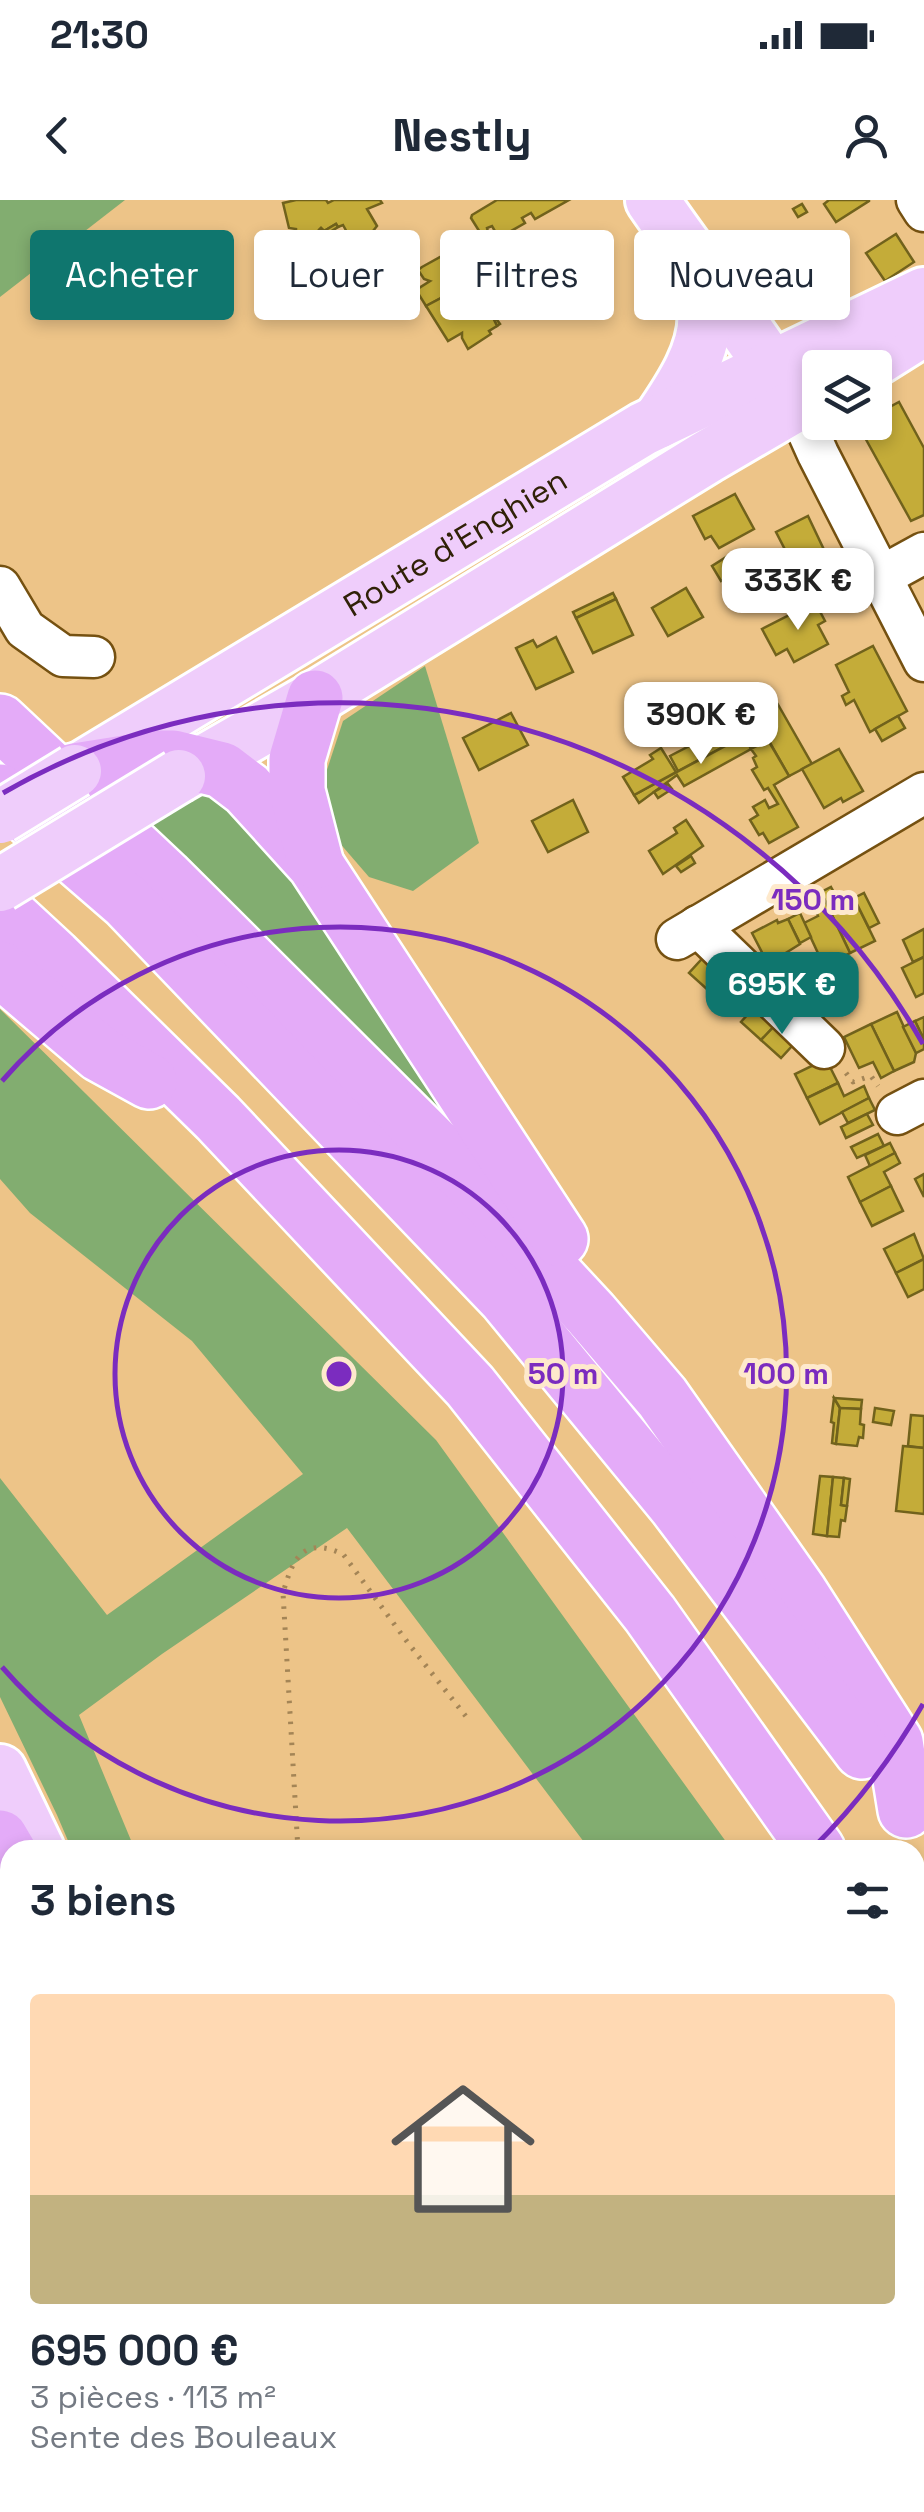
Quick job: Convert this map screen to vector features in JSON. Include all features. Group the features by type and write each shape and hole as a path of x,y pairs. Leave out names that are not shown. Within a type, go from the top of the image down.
{"highway":[{"path":"315,698 297,758 297,791 315,864"},
{"path":"0,722 165,877 437,1148 662,1397 799,1592 895,1742 915,1824"},
{"path":"76,772 168,758 222,770 247,789 315,864 584,1275 591,1314"},
{"path":"0,792 127,902 506,1298 676,1504 915,1824"},
{"path":"0,907 218,1118 470,1386 650,1614 810,1840"},
{"path":"0,969 100,1054 218,1118"}],"main road":[{"path":"652,200 672,230"},
{"path":"694,200 797,380"},
{"name":"Route d'Enghien","path":"168,758 315,698 924,294"},
{"path":"658,422 680,390 700,345 703,320"},
{"path":"745,320 797,380"},
{"path":"891,350 924,329"},
{"name":"Route d'Enghien","path":"0,885 168,758 658,422 797,380"},
{"path":"0,817 76,772"},
{"path":"0,1771 33,1840"}],"street":[{"path":"916,200 924,211"},
{"path":"797,380 818,454 924,662"},
{"path":"882,576 924,554"},
{"path":"0,587 26,629 63,656 94,657"},
{"path":"824,1048 688,933 924,793"}],"path":[{"path":"824,1048 853,1082 871,1076 911,1107"},
{"path":"297,1840 283,1594 289,1570 298,1556 310,1548 328,1547 343,1554 468,1719"}],"green space":[{"path":"0,200 125,200 86,230 30,230 30,274 0,297"},
{"path":"425,666 479,843 413,891 369,877 331,833 323,782 343,721"},
{"path":"197,793 250,803 472,1147 148,822"},
{"path":"0,1009 436,1440 725,1840 582,1840 347,1528 79,1715 131,1840 68,1840 0,1697 0,1478 107,1615 303,1474 192,1341 30,1213 0,1179"}],"building":[{"path":"497,200 569,200 535,219 531,213 522,218 525,223 513,230 494,230 492,226 478,230 472,215"},
{"path":"829,200 869,201 836,222 824,204"},
{"path":"283,203 382,203 367,209 377,226 374,230 346,230 336,224 326,230 296,230 289,228"},
{"path":"802,204 807,212 798,217 793,209"},
{"path":"896,234 914,262 885,281 866,253"},
{"path":"440,257 440,299 426,306 420,287 430,281 424,279 420,269"},
{"path":"440,299 440,320 494,320 497,326 468,349 462,333 448,341 426,306"},
{"path":"899,402 924,448 924,515 911,521 866,440 892,440 892,406"},
{"path":"735,494 754,529 719,548 711,536 705,539 693,516"},
{"path":"808,516 826,554 795,569 776,532"},
{"path":"731,554 741,569 721,581 712,566"},
{"path":"686,588 703,617 668,636 652,608"},
{"path":"613,593 616,599 576,618 573,612"},
{"path":"616,599 633,635 593,653 576,618"},
{"path":"815,602 825,621 818,625 828,644 794,662 787,649 776,655 762,629"},
{"path":"556,637 573,672 536,689 516,648 533,640 537,647"},
{"path":"873,646 907,711 870,732 854,700 846,705 842,696 849,692 836,665"},
{"path":"776,701 812,764 789,776 753,713"},
{"path":"511,713 528,745 479,770 463,738"},
{"path":"753,713 768,740 751,749 736,722"},
{"path":"898,716 905,728 882,741 875,729"},
{"path":"736,722 744,736 678,771 670,756"},
{"path":"744,736 751,749 684,786 677,775 639,803 634,795"},
{"path":"768,740 789,776 774,785 798,827 769,843 750,820 758,815 753,807 765,800 769,808 778,804 752,770 757,767 751,749"},
{"path":"661,748 676,772 634,795 623,777 653,759 650,755"},
{"path":"839,749 863,791 824,808 802,769"},
{"path":"668,784 672,789 658,798 654,792"},
{"path":"573,800 588,832 548,852 532,821"},
{"path":"686,820 703,846 663,874 649,851 677,833 674,828"},
{"path":"691,856 695,863 681,872 676,866"},
{"path":"831,887 841,905 854,898 875,941 850,953 821,892"},
{"path":"821,892 850,953 824,966 804,923 818,916 810,898"},
{"path":"864,893 879,923 869,928 854,898"},
{"path":"800,913 811,937 800,943 788,919"},
{"path":"788,919 800,944 768,964 752,933 777,920 778,923"},
{"path":"924,929 924,957 913,962 903,940"},
{"path":"711,949 731,967 709,991 689,973"},
{"path":"924,957 924,993 916,997 902,968"},
{"path":"731,967 750,985 729,1009 709,991"},
{"path":"764,996 784,1016 761,1040 741,1022"},
{"path":"897,1012 916,1053 914,1062 894,1071 871,1024"},
{"path":"784,1016 803,1034 781,1058 761,1040"},
{"path":"924,1017 924,1040 915,1021"},
{"path":"915,1021 924,1040 924,1049 916,1053 903,1027"},
{"path":"871,1024 894,1071 881,1078 873,1062 859,1068 844,1037"},
{"path":"826,1059 838,1083 807,1098 795,1074"},
{"path":"838,1083 844,1096 864,1086 869,1098 820,1124 807,1098"},
{"path":"869,1098 875,1110 848,1123 842,1112"},
{"path":"867,1114 873,1125 846,1138 841,1127"},
{"path":"878,1134 884,1146 857,1158 851,1147"},
{"path":"890,1143 895,1153 870,1166 865,1155"},
{"path":"895,1153 900,1163 884,1172 891,1186 860,1202 848,1177"},
{"path":"924,1174 924,1197 915,1179"},
{"path":"891,1186 903,1211 872,1226 860,1202"},
{"path":"914,1234 924,1259 896,1273 884,1249"},
{"path":"924,1259 924,1289 908,1297 896,1273"},
{"path":"834,1398 840,1408 836,1444 832,1443 831,1422"},
{"path":"834,1398 862,1400 861,1409 840,1408"},
{"path":"840,1408 861,1409 863,1438 859,1437 857,1446 836,1444"},
{"path":"875,1408 894,1411 891,1425 873,1422"},
{"path":"911,1415 924,1416 924,1448 908,1446"},
{"path":"903,1446 924,1448 924,1514 896,1511"},
{"path":"820,1476 833,1477 827,1536 813,1534"},
{"path":"833,1477 844,1478 841,1505 847,1506 839,1537 827,1536"},
{"path":"844,1478 850,1479 847,1506 841,1505"}]}
